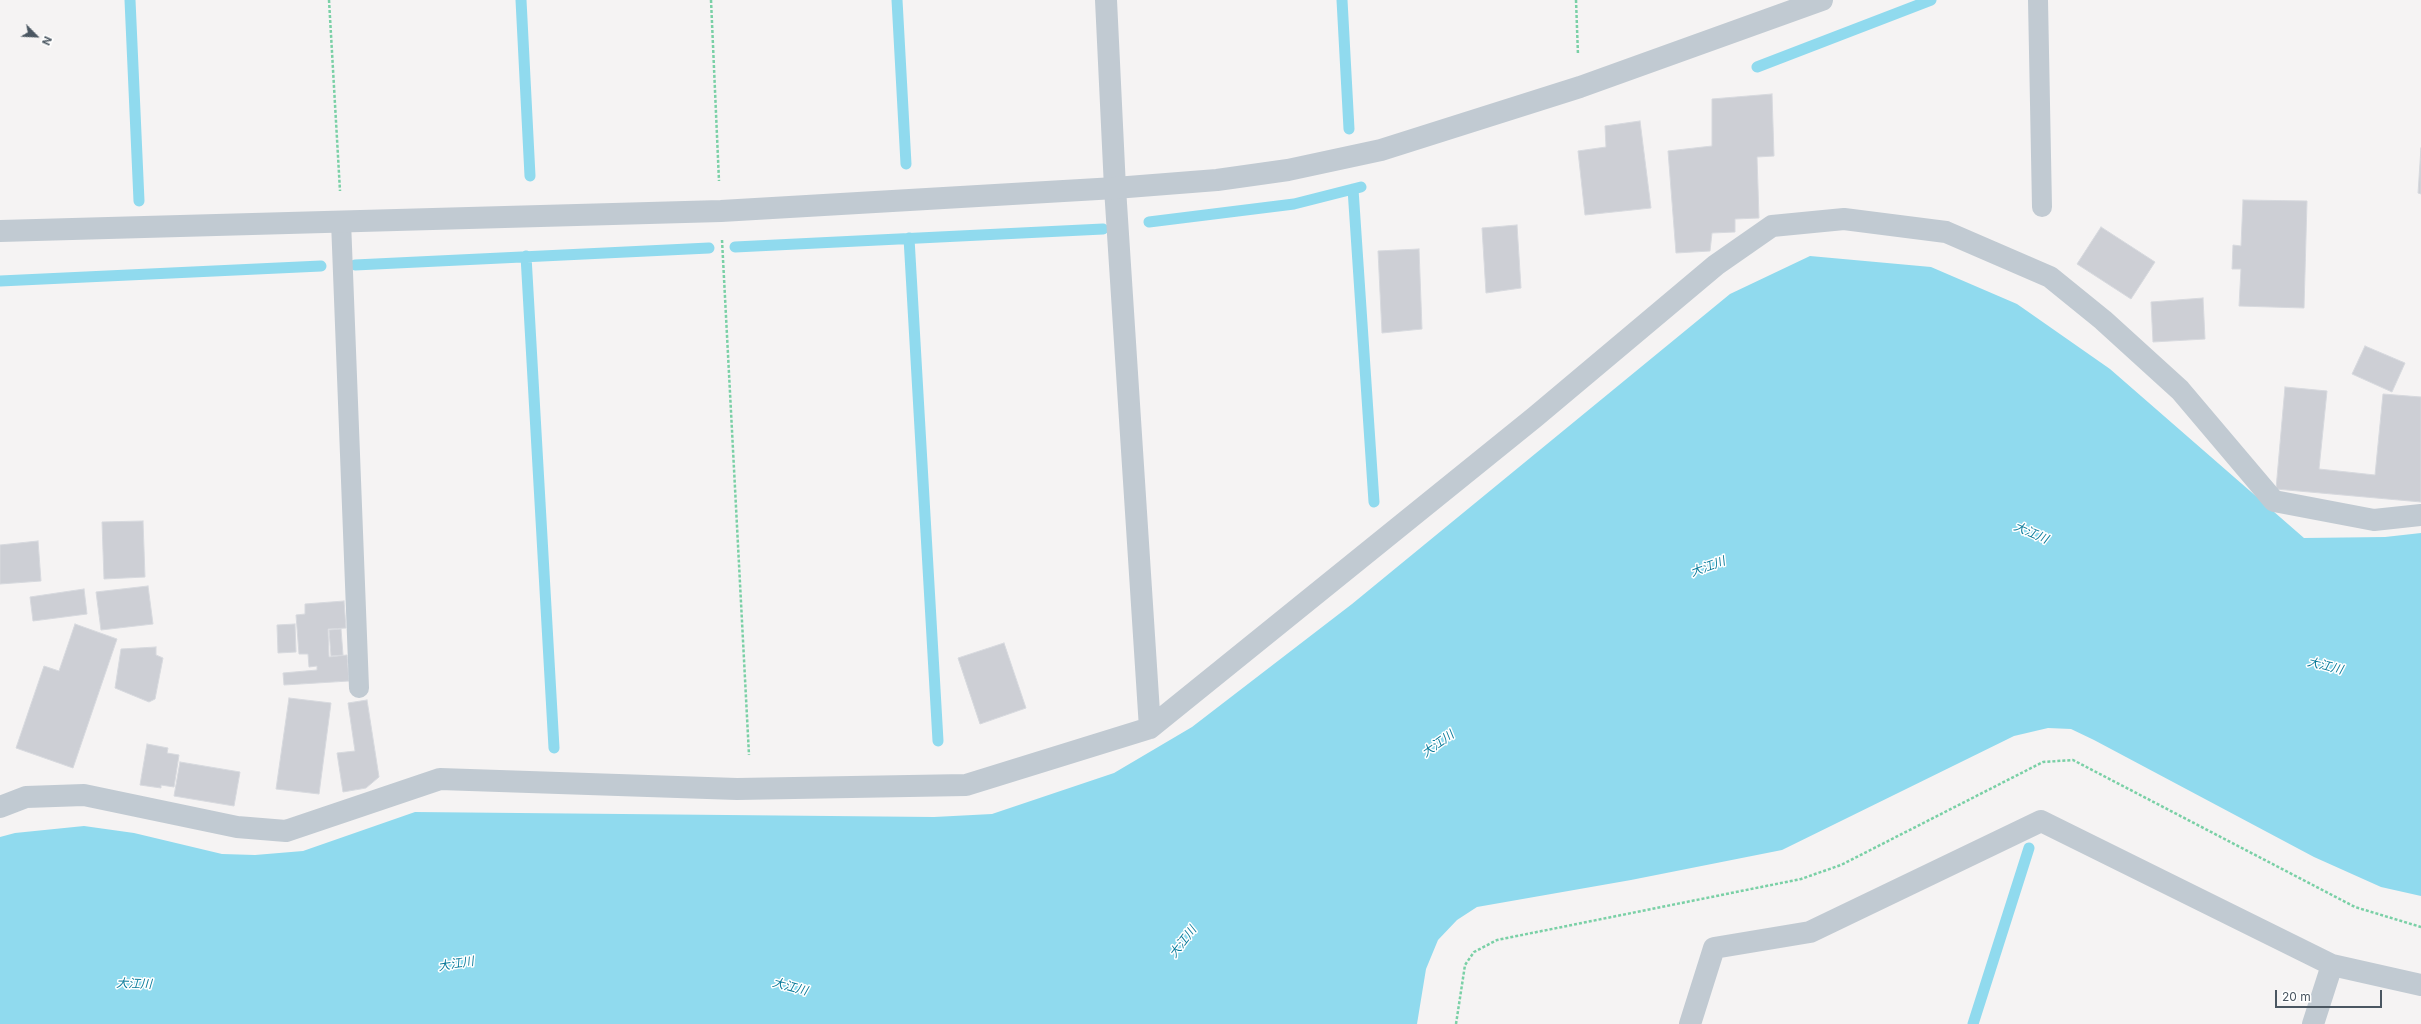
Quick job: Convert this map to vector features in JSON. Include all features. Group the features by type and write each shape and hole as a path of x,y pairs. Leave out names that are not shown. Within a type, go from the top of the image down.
{"street":[{"path":"1106,0 1115,188 1150,728"},
{"path":"0,231 721,211 1115,188 1217,180 1288,170 1381,150 1580,87 1822,0"},
{"path":"0,807 26,797 84,795 236,827 286,831 440,779 737,789 966,786 1150,728 1535,417 1716,265 1772,226 1844,219 1946,232 2050,277 2103,320 2180,390 2274,501 2374,520 2421,515"},
{"path":"1690,1024 1714,948 1810,932 2041,821 2332,965 2421,985"},
{"path":"2313,1024 2332,965"}],"lane":[{"path":"2038,0 2042,207"},
{"path":"341,221 359,688"}],"path":[{"path":"329,0 341,221"},
{"path":"711,0 750,755"},
{"path":"1576,0 1580,87"}],"water":[{"name":"大江川","path":"1810,256 1931,267 2017,304 2110,369 2304,538 2385,537 2421,533 2421,896 2381,887 2314,857 2071,729 2048,728 2014,736 1782,850 1631,880 1477,907 1457,920 1438,940 1426,969 1417,1024 0,1024 0,837 15,833 84,826 134,833 222,854 255,855 303,851 415,812 934,817 992,814 1114,773 1192,727 1352,604 1730,294"}],"building":[{"path":"1772,94 1774,156 1757,157 1759,218 1735,219 1735,232 1712,233 1710,251 1676,253 1668,151 1712,146 1712,99"},
{"path":"1640,121 1651,208 1585,215 1578,151 1606,147 1605,126"},
{"path":"2421,148 2421,194 2418,193"},
{"path":"2243,200 2307,201 2304,308 2239,306 2241,269 2232,269 2233,245 2241,246"},
{"path":"1517,225 1521,288 1486,293 1482,228"},
{"path":"2101,227 2155,262 2131,299 2077,264"},
{"path":"1419,249 1422,329 1382,333 1378,251"},
{"path":"2203,298 2205,339 2153,342 2151,302"},
{"path":"2365,346 2405,363 2392,392 2352,374"},
{"path":"2285,387 2327,391 2319,469 2375,475 2383,394 2421,397 2421,502 2276,489"},
{"path":"143,521 145,577 104,579 102,522"},
{"path":"38,541 41,581 0,584 0,545"},
{"path":"148,586 153,624 101,630 96,592"},
{"path":"84,589 87,614 33,621 30,597"},
{"path":"344,601 346,628 328,629 329,657 347,655 349,681 284,685 283,673 317,670 317,666 309,667 308,654 299,654 296,615 305,614 305,604"},
{"path":"75,624 117,639 73,768 16,748 44,666 59,671"},
{"path":"295,624 296,652 278,653 277,625"},
{"path":"341,629 343,655 331,656 329,630"},
{"path":"1004,643 1026,708 980,724 958,658"},
{"path":"156,647 156,655 163,658 155,699 149,702 115,688 121,649"},
{"path":"289,698 331,703 319,794 276,789"},
{"path":"367,700 379,777 366,788 343,792 337,753 355,751 348,703"},
{"path":"147,744 168,748 167,753 179,755 174,787 161,785 161,788 140,785"},
{"path":"180,762 240,772 234,806 174,796"}],"waterway":[{"path":"130,0 139,201"},
{"path":"521,0 530,176"},
{"path":"897,0 906,164"},
{"path":"1342,0 1349,129"},
{"path":"1757,67 1931,0"},
{"path":"1149,222 1294,204 1361,187"},
{"path":"1353,189 1374,502"},
{"path":"735,247 1103,229"},
{"path":"909,238 938,741"},
{"path":"355,265 709,248"},
{"path":"526,256 554,748"},
{"path":"0,281 321,266"},
{"path":"1973,1024 2029,848"}]}
